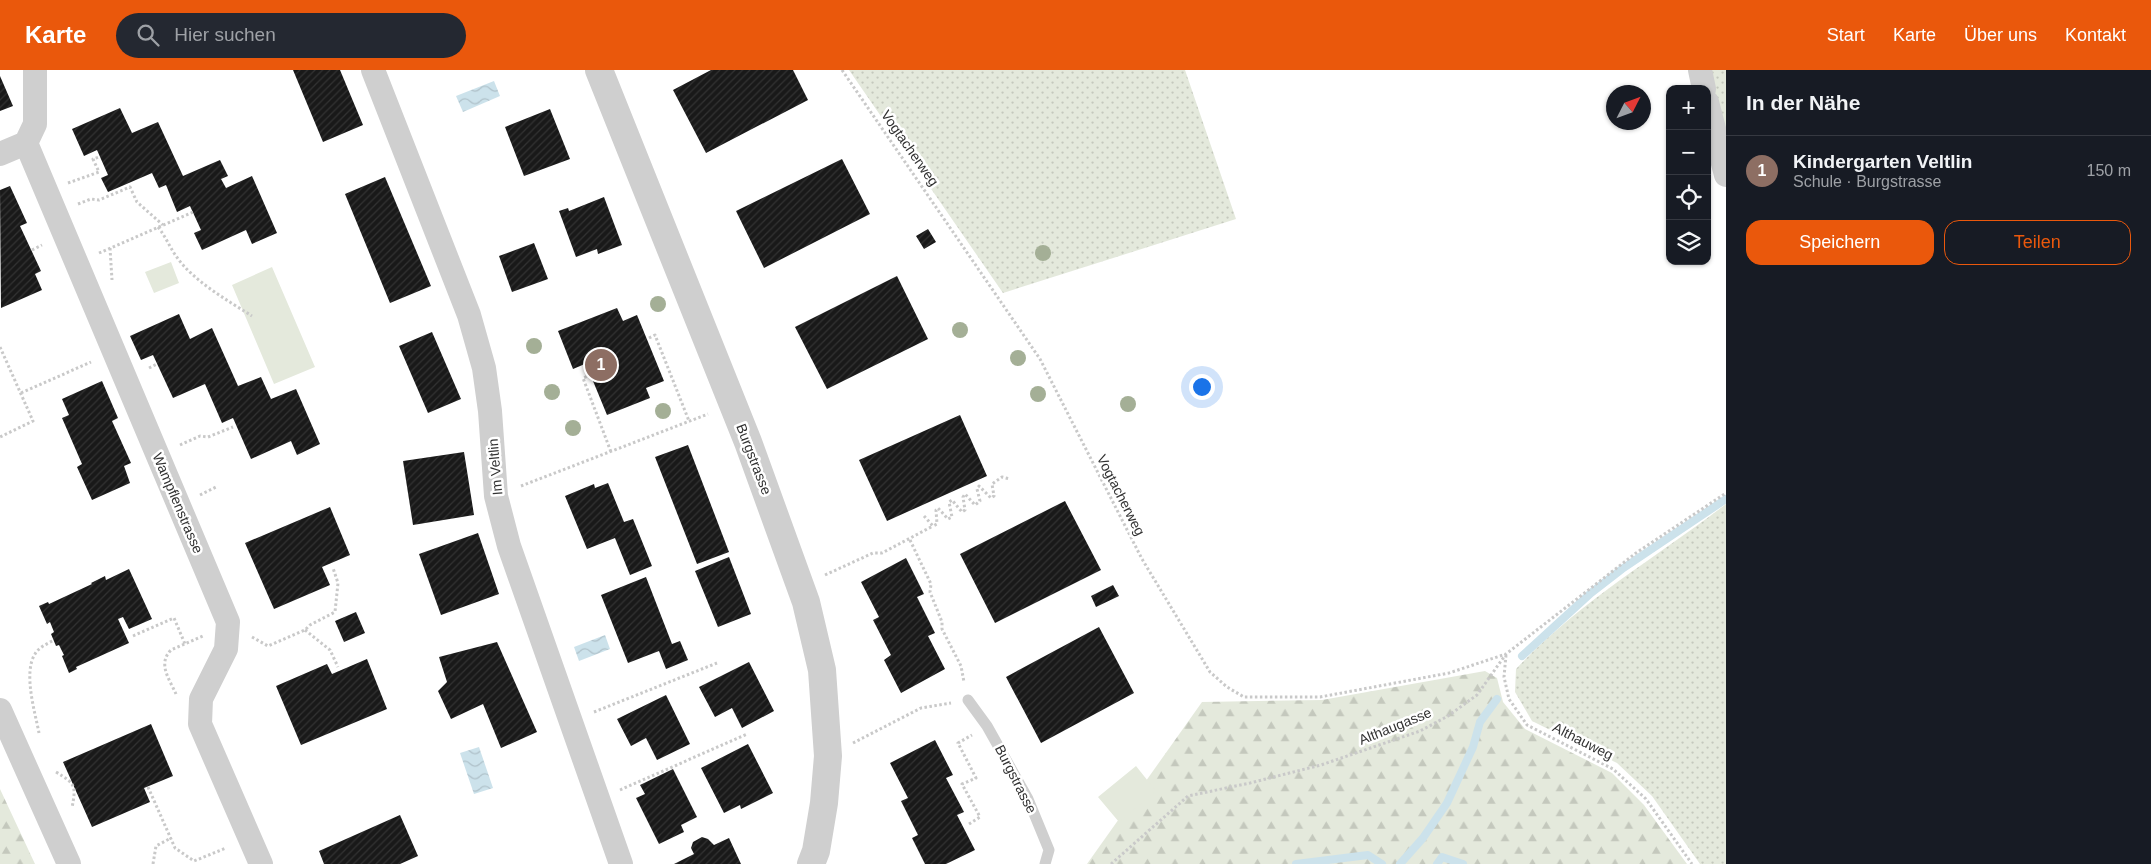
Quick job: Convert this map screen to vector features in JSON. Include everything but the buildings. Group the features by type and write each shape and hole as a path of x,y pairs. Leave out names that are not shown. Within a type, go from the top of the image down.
{"street":[{"path":"0,154 26,143 35,124 35,70"},
{"name":"Im Veltlin","path":"373,70 469,316 484,368 490,411 496,496 509,546 621,864"},
{"name":"Burgstrasse","path":"599,70 748,442 806,602 822,670 828,756 816,851 811,864"},
{"path":"1700,70 1703,85"},
{"path":"1711,118 1726,176"},
{"name":"Wampflenstrasse","path":"26,143 158,455 219,627 226,649 201,698 200,724 261,864"},
{"path":"0,710 69,864"}],"lane":[{"name":"Burgstrasse","path":"968,700 987,726 1028,799 1049,850 1045,864"}],"path":[{"name":"Vogtacherweg","path":"842,70 1040,359 1142,559 1210,672 1227,687 1244,697 1320,697 1449,673 1506,654"},
{"path":"64,184 98,172 93,159 100,156"},
{"path":"74,206 91,199 100,200 130,187 137,202 162,225"},
{"path":"99,253 193,212"},
{"path":"158,227 168,240 176,256 185,266 215,293 252,316"},
{"path":"32,250 47,243"},
{"path":"649,338 655,335 689,421"},
{"path":"0,347 33,421 0,436"},
{"path":"21,393 98,359"},
{"path":"605,369 583,378 610,452"},
{"path":"520,487 706,415"},
{"path":"158,455 200,436 208,437 233,427"},
{"path":"818,578 872,553 882,553 910,540 937,524 936,510 938,508 948,519 952,517 949,502 952,500 962,512 965,510 962,497 965,494 975,505 980,501 977,488 979,486 991,498 994,496 992,484 1002,477 1010,479"},
{"path":"201,494 216,488"},
{"name":"Althaugasse","path":"1111,864 1188,796 1321,765 1372,749 1427,728 1448,716 1477,695 1506,654 1628,559 1726,492"},
{"path":"924,516 933,526"},
{"path":"849,745 921,708 968,700 961,666 942,629 942,622 930,592 931,584 910,540"},
{"path":"179,702 164,667 164,660 170,650 219,627 268,646 304,630 310,624 335,612 338,583 333,568"},
{"path":"133,636 174,618 185,644"},
{"path":"304,630 330,650 338,667"},
{"path":"42,742 29,685 34,656 42,647 54,640"},
{"name":"Althauweg","path":"1506,654 1504,677 1509,699 1527,725 1613,769 1646,799 1692,864"},
{"path":"593,712 717,663"},
{"path":"969,824 980,817 962,784 976,778 958,744 987,726"},
{"path":"618,791 747,734"},
{"path":"148,787 175,848 194,861 250,838"},
{"path":"153,864 156,846 171,838"}],"green space":[{"path":"849,70 1185,70 1236,219 1003,293"},
{"path":"1708,70 1726,70 1726,154"},
{"path":"171,262 179,283 154,293 145,272"},
{"path":"272,267 315,367 274,384 232,285"},
{"path":"1726,504 1726,864 1700,864 1652,796 1617,763 1532,721 1515,692 1516,669 1540,645 1591,602"},
{"path":"1485,671 1497,678 1503,702 1525,729 1612,773 1644,805 1687,864 1087,864 1202,702 1322,700"},
{"path":"1136,766 1156,791 1119,822 1098,797"},
{"path":"0,789 35,864 0,864"}],"water":[{"path":"494,81 500,96 463,112 456,96"},
{"path":"605,635 610,649 579,661 574,647"},
{"path":"479,747 493,788 474,794 460,753"}],"waterway":[{"path":"1522,656 1591,593 1622,569 1726,499"},
{"path":"1400,864 1423,838 1447,803 1473,747 1480,722 1497,699"},
{"path":"1296,864 1368,855 1382,864"},
{"path":"1437,864 1442,857 1463,864"}],"place":[{"name":"Kindergarten Veltlin","path":"601,365"}]}
